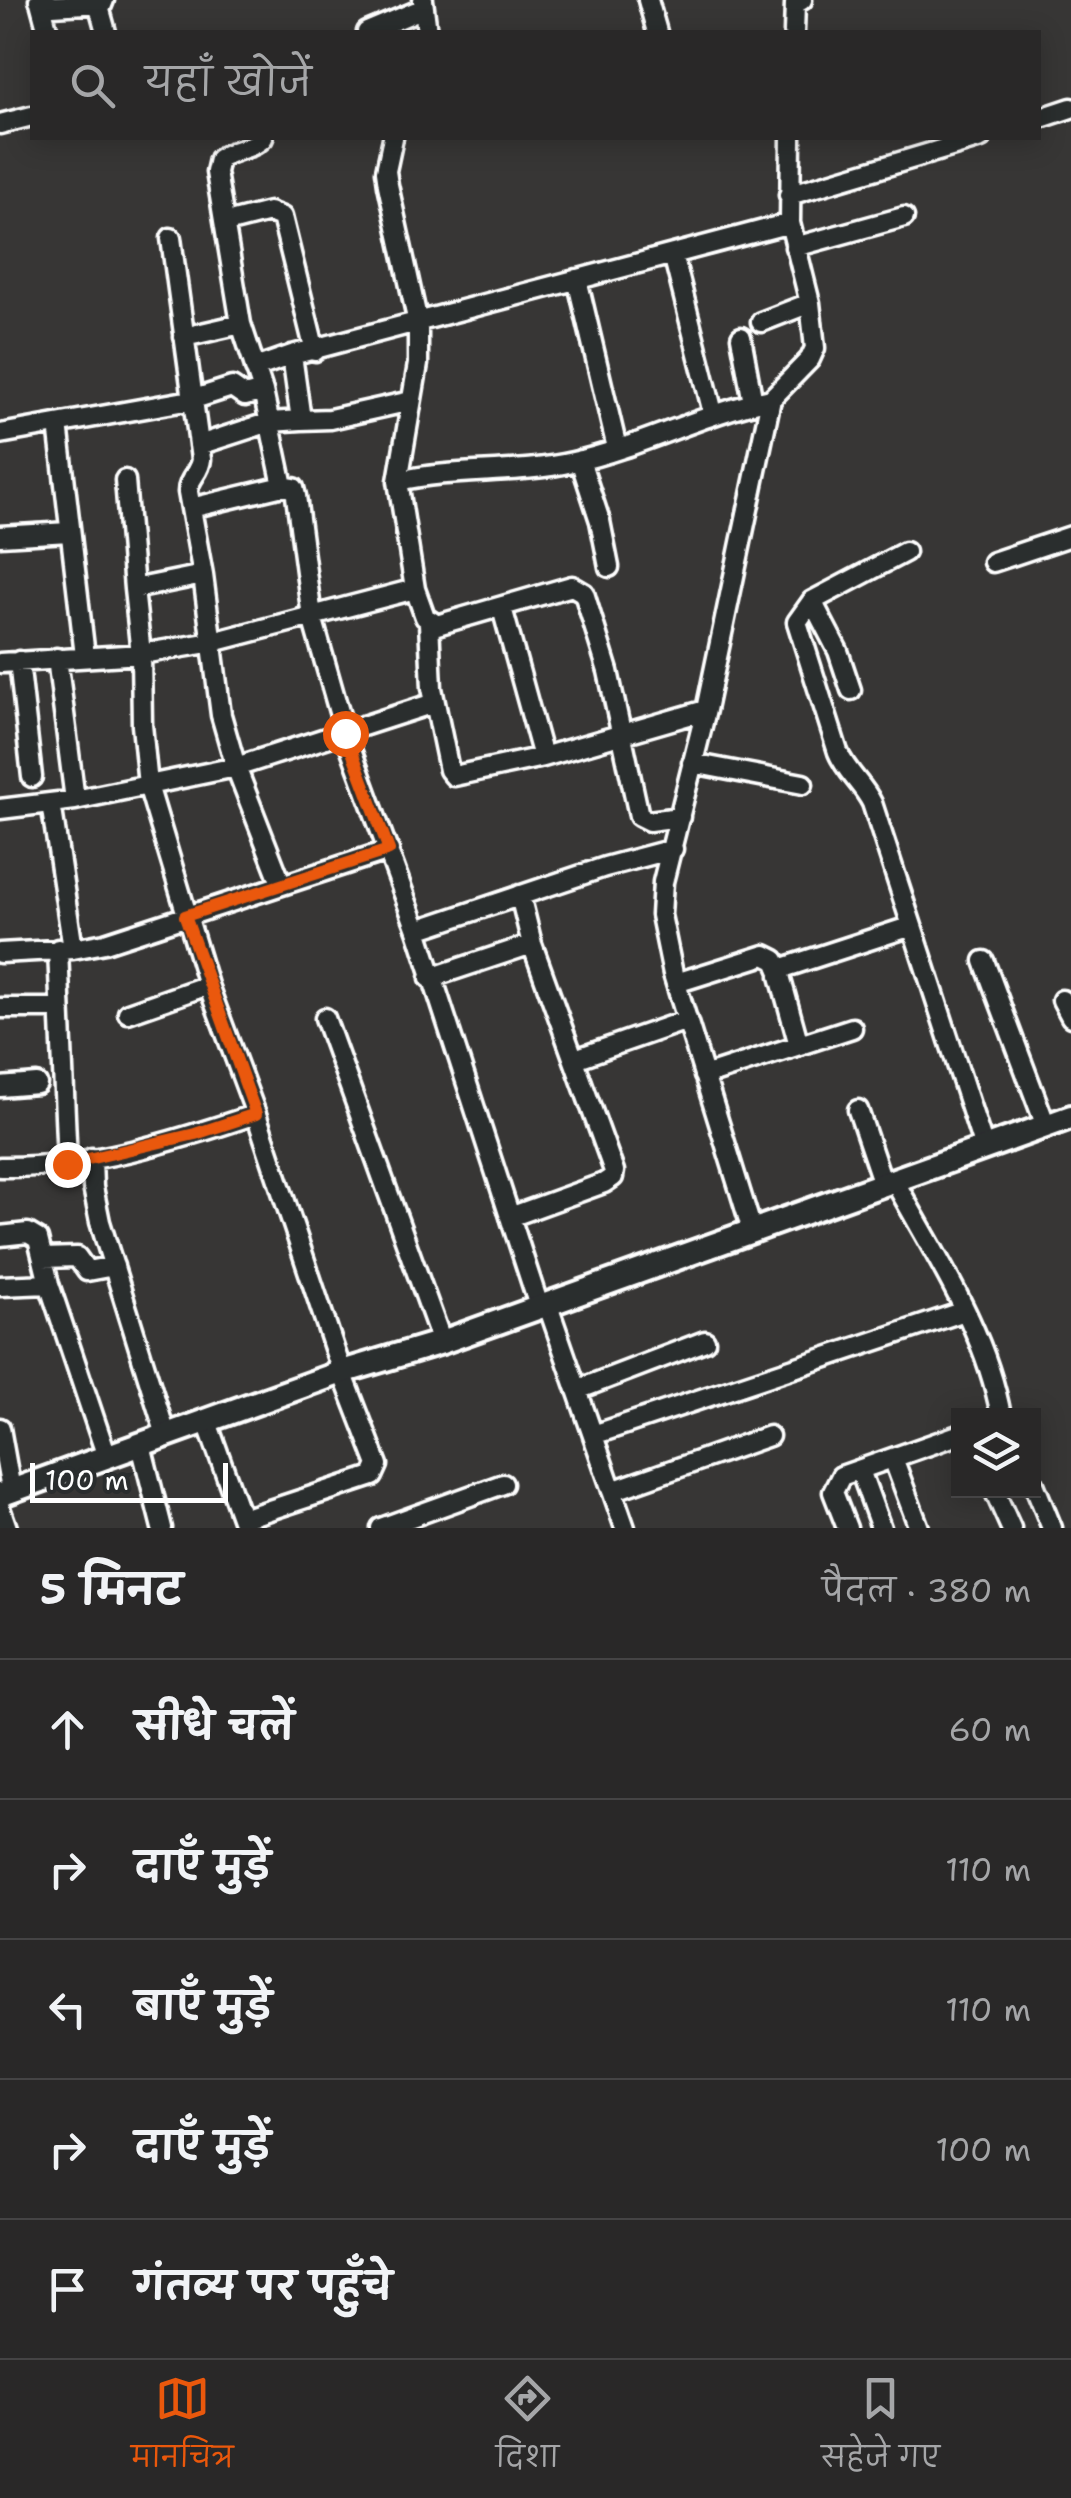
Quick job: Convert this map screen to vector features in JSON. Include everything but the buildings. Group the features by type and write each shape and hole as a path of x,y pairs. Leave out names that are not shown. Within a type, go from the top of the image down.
{"main road":[{"path":"4,1498 342,1372 442,1342 1071,1118"}],"street":[{"path":"648,0 656,30"},
{"path":"39,1 53,6 103,1 106,30"},
{"path":"39,1 47,30"},
{"path":"794,30 797,2"},
{"path":"371,30 423,4 427,30"},
{"path":"1041,118 1071,108"},
{"path":"0,124 30,116"},
{"path":"261,140 218,159 216,172 241,324 262,391 283,486"},
{"path":"392,140 388,185 418,323 418,364 398,482 416,589 429,622 434,703 449,770 454,776 544,757 706,710"},
{"path":"398,482 456,471 530,469 580,460 713,413 762,401 814,353 810,303 790,223 791,140"},
{"path":"790,194 974,140"},
{"path":"226,223 269,212 282,217 315,350"},
{"path":"794,248 904,216"},
{"path":"255,368 790,223"},
{"path":"171,238 201,466 188,485 221,715 236,767 281,883"},
{"path":"674,254 713,413"},
{"path":"578,278 616,448"},
{"path":"761,322 810,303"},
{"path":"184,338 241,324"},
{"path":"741,337 762,401 706,710 663,882 661,916 676,983 752,1230"},
{"path":"292,355 302,420"},
{"path":"0,434 192,400 232,387 242,396 262,391"},
{"path":"199,446 270,422 330,419 412,401"},
{"path":"58,424 85,656"},
{"path":"580,460 600,521 609,567"},
{"path":"125,480 148,786 208,985 378,1471 243,1524 206,1422"},
{"path":"191,508 283,486 294,488 312,617 345,733 389,850 510,1218 578,1390 625,1528"},
{"path":"0,536 70,532"},
{"path":"993,562 1071,536"},
{"path":"905,552 812,601 801,612 798,631 844,765 872,803 984,1148"},
{"path":"134,589 203,575"},
{"path":"429,622 437,625 572,586 584,593 623,732 639,816 646,821 680,817"},
{"path":"0,663 141,654 212,642 416,589"},
{"path":"812,601 852,690"},
{"path":"502,608 544,757"},
{"path":"56,658 75,800"},
{"path":"20,661 32,777"},
{"path":"0,809 75,800 236,767 434,703"},
{"path":"692,763 803,784"},
{"path":"52,802 65,949 60,1008 67,1164"},
{"path":"416,930 673,849"},
{"path":"0,953 65,949 136,935 281,883 389,850"},
{"path":"510,1218 604,1184 614,1171 532,944 520,895"},
{"path":"780,972 787,966 912,926"},
{"path":"430,978 532,944"},
{"path":"676,983 759,956 770,956 780,972 799,1045"},
{"path":"984,961 1046,1126"},
{"path":"128,1014 208,985"},
{"path":"0,1008 60,1008"},
{"path":"325,1018 442,1342"},
{"path":"575,1059 687,1020"},
{"path":"704,1076 852,1028"},
{"path":"0,1087 37,1084"},
{"path":"858,1110 888,1182 965,1311 988,1359 1000,1408"},
{"path":"0,1167 67,1164 195,1134 256,1114"},
{"path":"92,1158 96,1204 166,1435"},
{"path":"0,1236 35,1234 106,1457"},
{"path":"43,1258 76,1257 87,1271 114,1266"},
{"path":"0,1286 49,1284"},
{"path":"593,1435 965,1311"},
{"path":"578,1390 705,1341"},
{"path":"0,1428 7,1528"},
{"path":"612,1491 769,1436"},
{"path":"847,1528 833,1492 841,1476 951,1437"},
{"path":"142,1445 162,1528"},
{"path":"893,1458 918,1528"},
{"path":"860,1470 882,1528"},
{"path":"381,1528 503,1484"},
{"path":"998,1498 1011,1528"},
{"path":"1040,1498 1052,1528"}],"route":[{"path":"67,1164 135,1150 256,1114 185,916 389,850 345,733"}]}
